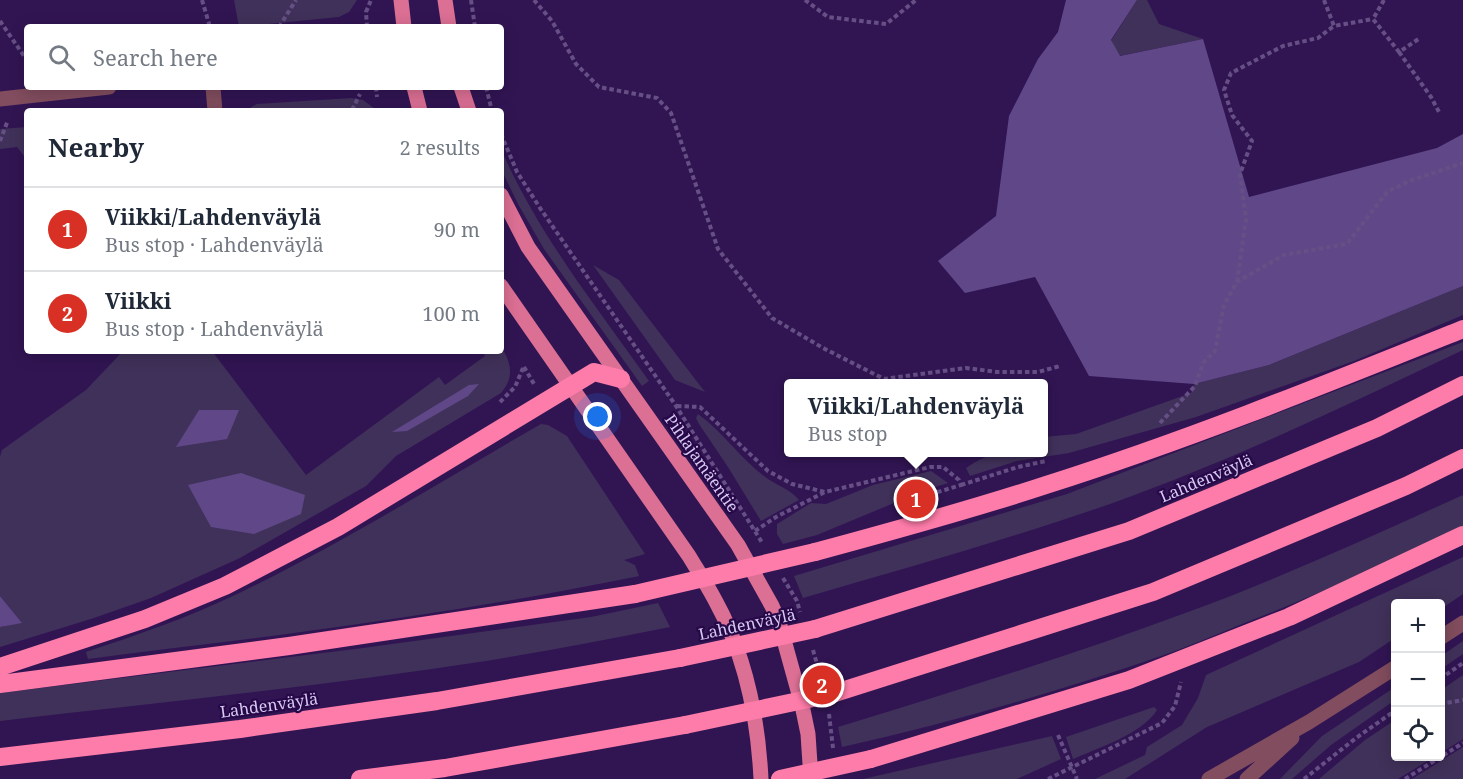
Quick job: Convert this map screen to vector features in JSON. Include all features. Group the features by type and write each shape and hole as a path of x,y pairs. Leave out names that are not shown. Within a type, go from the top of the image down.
{"highway":[{"path":"0,684 289,646 635,594 815,552 1047,485 1287,400 1463,329"},
{"path":"0,667 145,619 225,586 338,527 594,372 621,379"},
{"name":"Lahdenväylä","path":"0,757 240,729 436,701 680,658 810,632 1129,531 1377,428 1463,385"},
{"path":"360,779 445,768 685,725 827,695 1153,592 1406,486 1463,458"},
{"path":"780,779 871,759 1129,680 1289,617 1463,535"}],"main road":[{"path":"401,0 404,24"},
{"path":"445,0 449,24"},
{"path":"415,90 419,108"},
{"path":"462,90 468,108"},
{"name":"Pihlajamäentie","path":"504,201 528,247 738,545 779,622 808,734 811,779"},
{"path":"504,290 683,546 719,608 742,668 752,707 759,744 760,779"}],"street":[{"path":"0,99 82,90"},
{"path":"213,90 215,108"},
{"path":"1445,635 1463,623"},
{"path":"1209,779 1309,722 1391,669"},
{"path":"1247,779 1309,722"}],"path":[{"path":"202,0 209,24"},
{"path":"281,24 296,0"},
{"path":"367,24 366,12 370,0"},
{"path":"471,0 475,24"},
{"path":"534,0 552,21 576,64 599,87 657,98 671,113 718,249 772,318 823,348 884,379 966,368 997,372 1038,372 1060,366"},
{"path":"805,0 828,17 886,24 916,0"},
{"path":"1324,0 1334,26"},
{"path":"1167,417 1195,386 1203,363 1215,351 1224,305 1237,282 1246,219 1240,174 1252,141 1232,115 1224,90 1231,73 1283,46 1318,38 1334,26 1373,19 1384,0"},
{"path":"1373,19 1431,97 1439,112"},
{"path":"0,21 24,56"},
{"path":"1399,52 1420,38"},
{"path":"376,90 377,97"},
{"path":"487,90 491,108"},
{"path":"353,108 360,94"},
{"path":"0,141 8,120"},
{"path":"504,141 517,172 540,208 676,406 755,531 776,517 825,492 930,467 943,466 959,480 961,485"},
{"path":"1237,282 1284,255 1347,244 1387,192 1409,181 1463,163"},
{"path":"500,402 515,387 524,367"},
{"path":"676,406 700,407 768,471 792,484 825,492"},
{"path":"895,505 1018,466 1054,459"},
{"path":"797,601 810,632 827,695 832,729"},
{"path":"1445,676 1463,663"},
{"path":"1048,779 1162,723 1174,706 1181,682"},
{"path":"1445,703 1463,700"},
{"path":"1304,779 1391,714"},
{"path":"1058,735 1077,779"},
{"path":"1406,779 1463,743"}],"shaded area":[{"path":"234,0 357,0 349,12 339,17 269,24 238,24"},
{"path":"1066,0 1137,0 1111,40 1120,56 1203,39 1249,197 1437,148 1463,134 1463,286 1269,365 1194,384 1089,376 1035,277 965,293 938,261 996,216 1009,116 1038,59 1058,32"},
{"path":"1137,0 1147,0 1159,24 1203,39 1119,56 1111,41"},
{"path":"351,98 363,100 374,108 250,108 257,104"},
{"path":"24,127 24,156 17,147 0,149 0,129"},
{"path":"504,155 532,211 550,240 649,381 642,386 544,249 504,175"},
{"path":"593,265 619,280 705,392 675,380"},
{"path":"1463,286 1463,315 1354,361 1196,417 1069,453 1048,456 1048,437 1076,434 1191,393 1194,384 1269,365"},
{"path":"1463,342 1463,350 1332,412 1200,470 1110,504 996,541 803,598 794,576 1067,494"},
{"path":"504,352 507,358 510,376 501,393 396,456 366,486 240,558 151,598 0,647 0,627 21,622 0,596 0,457 2,450 86,390 120,354 214,354 306,475 439,377 445,385 485,356 484,354 504,354"},
{"path":"479,384 468,396 407,431 392,432 469,385"},
{"path":"199,410 239,410 227,439 176,447"},
{"path":"698,414 755,469 799,500 761,521 699,424 696,418"},
{"path":"541,424 548,425 567,436 645,554 624,560 635,565 639,576 513,600 386,620 88,659 86,652 199,611 274,576"},
{"path":"1043,457 1017,461 970,476 966,468 983,458"},
{"path":"931,471 948,483 894,500 894,503 817,535 783,544 777,534 777,524 811,503 826,504 873,485"},
{"path":"241,473 305,495 301,514 254,534 211,527 188,485"},
{"path":"1463,495 1463,528 1266,615 1171,653 1082,682 963,717 842,747 838,727 1058,658 1145,628 1292,571"},
{"path":"1463,557 1463,594 1445,606 1445,599 1391,599 1391,641 1359,662 1207,727 1125,779 1095,779 1145,755 1147,747 1182,725 1198,698 1206,675"},
{"path":"0,596 22,623 0,627"},
{"path":"658,603 670,627 532,653 365,678 0,721 0,693 591,617"},
{"path":"1463,641 1463,654 1445,666 1445,653"},
{"path":"1463,675 1463,739 1445,750 1445,707 1445,687"},
{"path":"1391,690 1391,703 1331,745 1292,779 1280,779 1322,736"},
{"path":"1154,707 1157,710 1141,726 1107,745 1073,759 1066,737"},
{"path":"1391,723 1391,761 1427,761 1398,779 1319,779 1365,740"},
{"path":"1052,736 1061,759 1017,779 863,779"},
{"path":"1463,747 1463,779 1412,779 1441,761 1445,761 1445,758"}],"place":[{"name":"Viikki/Lahdenväylä","path":"916,499"},
{"name":"Viikki","path":"822,685"}]}
